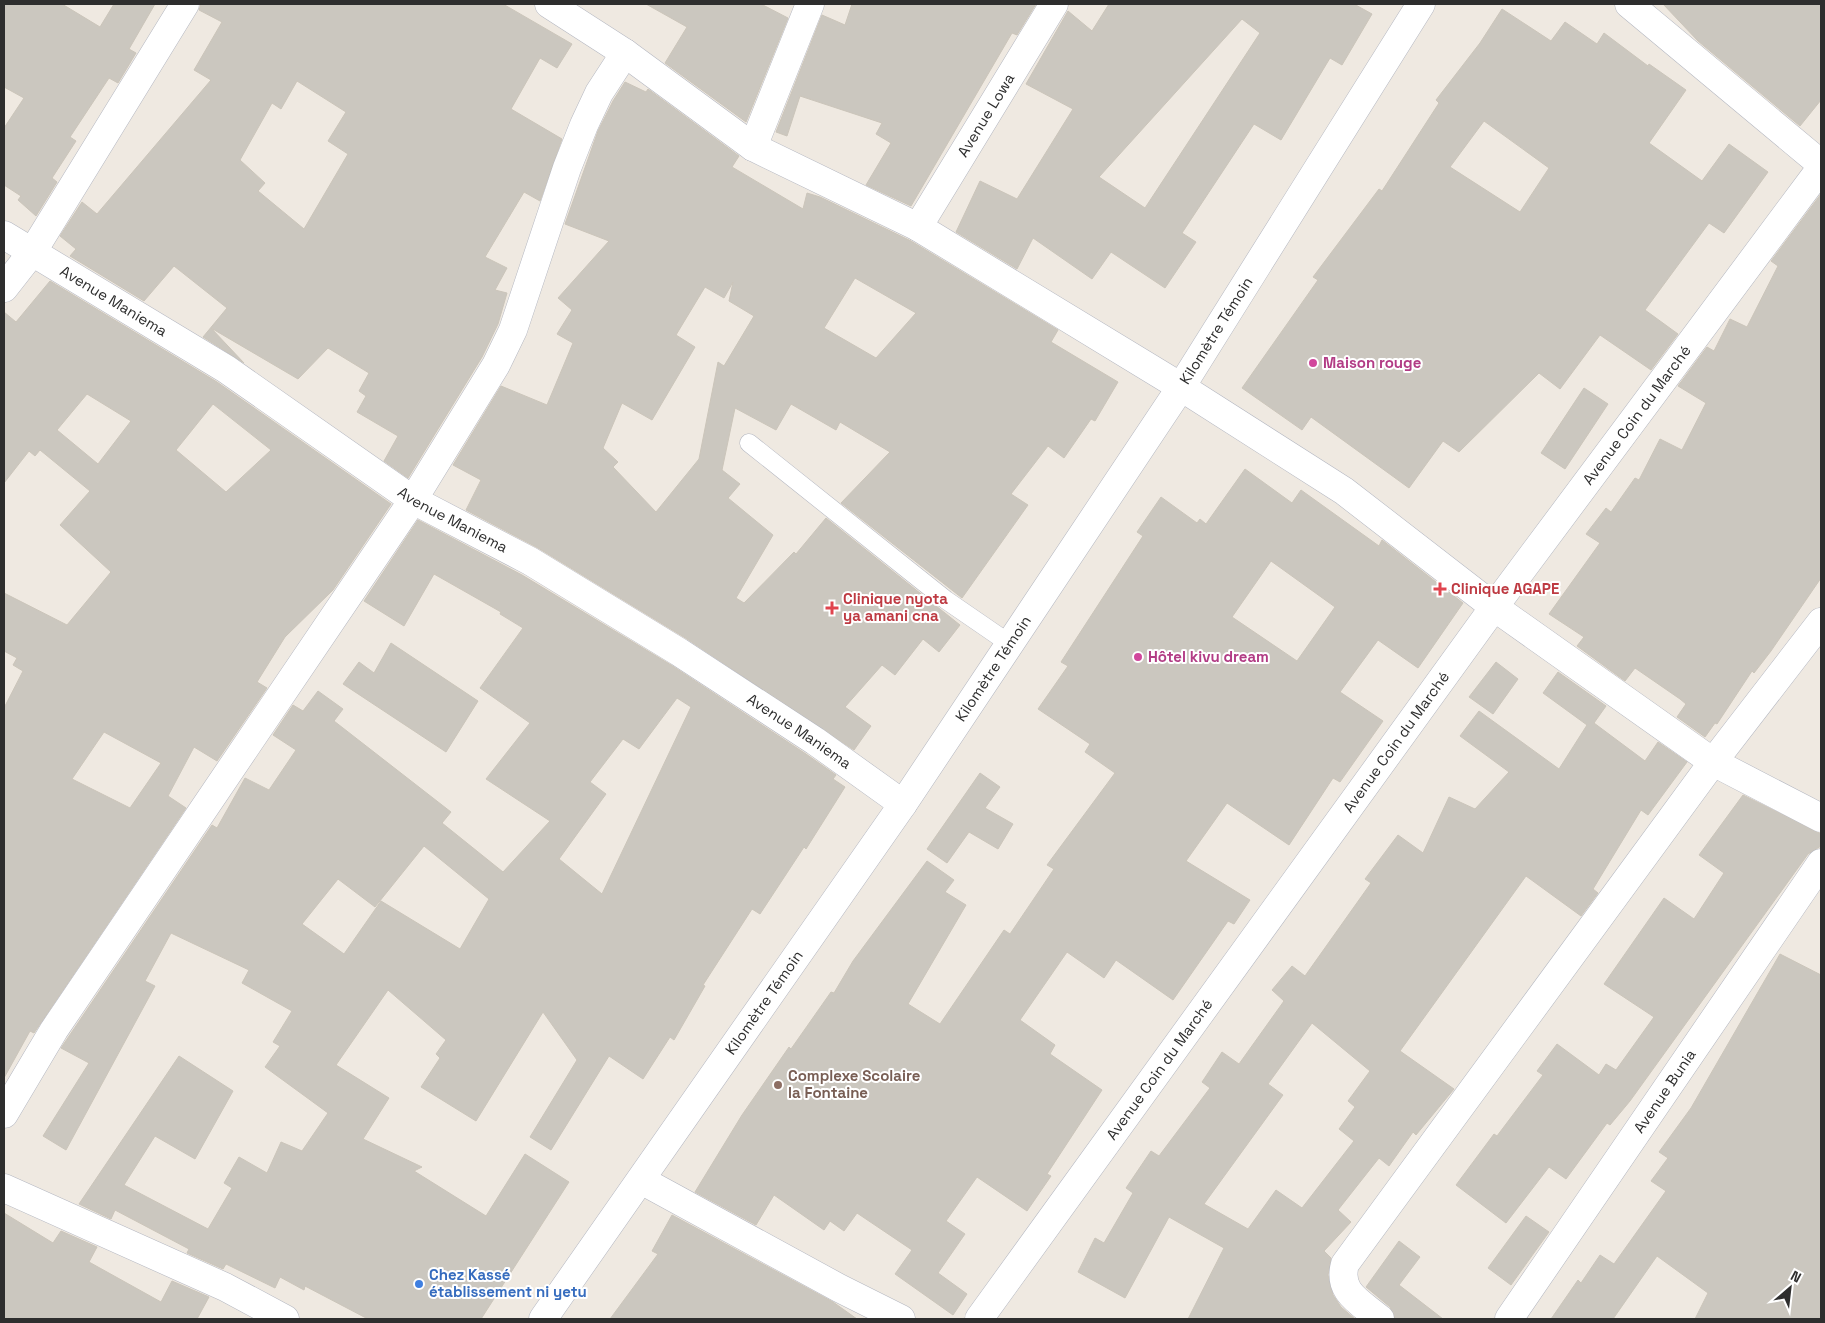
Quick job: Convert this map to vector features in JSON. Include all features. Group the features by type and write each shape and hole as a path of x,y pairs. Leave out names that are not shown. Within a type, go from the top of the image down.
{"street":[{"path":"4,288 33,251 185,4"},
{"path":"549,4 625,53 753,147 918,227 1181,387 1344,491 1494,607 1713,762 1821,818"},
{"path":"753,147 810,4"},
{"name":"Avenue Lowa","path":"918,227 1054,4"},
{"name":"Kilomètre Témoin","path":"544,1319 903,804 1010,644 1181,387 1421,4"},
{"path":"1629,4 1821,166"},
{"path":"4,1114 54,1030 413,500 496,365 513,330 567,168 584,124 599,93 625,53"},
{"name":"Avenue Coin du Marché","path":"979,1319 1494,607 1821,166"},
{"name":"Avenue Maniema","path":"4,235 226,369 413,500 530,561 679,652 814,741 903,804"},
{"path":"1380,1319 1345,1289 1342,1275 1345,1264 1713,762 1821,622"},
{"name":"Avenue Bunia","path":"1509,1319 1821,863"},
{"path":"641,1180 838,1288 901,1319"},
{"path":"4,1188 225,1287 285,1319"}],"lane":[{"path":"749,443 946,600 1010,644"}],"building":[{"path":"4,4 62,4 100,27 114,4 155,4 129,49 136,53 118,83 109,78 70,137 76,141 52,178 57,182 36,216 18,200 21,196 4,185 4,128 24,98 4,87"},
{"path":"201,4 503,4 572,44 557,68 540,58 511,109 562,139 540,201 524,192 485,257 507,268 495,290 507,293 498,324 482,357 408,478 384,461 398,436 357,412 366,396 359,391 369,373 328,348 298,379 211,328 244,363 203,337 227,308 174,266 144,301 70,256 76,249 60,236 82,202 97,214 211,80 194,70 222,22 199,10","holes":["297,81 346,112 328,141 348,154 304,229 258,191 265,183 240,160 272,103 281,109"]},
{"path":"646,4 761,4 788,18 746,122 665,63 687,27"},
{"path":"852,4 1036,4 1017,35 1012,33 911,206 866,185 891,143 876,134 882,123 800,96 787,136 776,132 822,15 845,25"},
{"path":"1109,4 1354,4 1372,14 1342,65 1330,58 1281,140 1254,124 1182,233 1196,242 1165,288 1111,252 1092,279 1033,238 1017,269 956,232 980,181 1017,199 1073,109 1026,84 1068,11 1092,31","holes":["1242,19 1260,33 1145,208 1099,177"]},
{"path":"1663,4 1821,4 1821,100 1800,126 1698,41"},
{"path":"1502,9 1551,41 1565,22 1597,44 1604,33 1648,66 1649,64 1686,90 1649,143 1702,181 1729,144 1768,172 1724,233 1709,223 1645,310 1678,334 1651,370 1600,335 1560,389 1539,373 1459,452 1443,441 1409,488 1311,417 1302,430 1242,388 1318,280 1313,277 1379,189 1382,191 1439,103 1436,100 1480,43","holes":["1484,121 1549,168 1520,212 1450,167"]},
{"path":"625,82 646,92 648,89 739,156 732,167 803,209 807,193 820,197 911,241 1058,330 1051,342 1118,382 1095,421 1091,419 1064,458 1048,446 1011,494 1028,505 962,598 841,503 890,452 840,422 836,430 791,404 776,430 735,408 722,470 740,484 728,498 773,535 736,598 744,603 794,552 796,554 826,518 960,625 939,652 923,639 895,675 882,665 845,707 871,726 854,750 687,639 538,548 466,510 481,480 453,465 501,386 547,405 573,343 557,334 572,310 558,298 609,241 565,224 598,131","holes":["855,278 916,313 876,358 824,328","733,282 729,301 754,316 724,366 718,362 699,459 656,512 613,467 618,462 603,448 622,403 652,420 695,347 676,335 705,287 724,298"]},
{"path":"1821,194 1821,578 1771,651 1754,673 1752,671 1717,724 1715,723 1705,737 1677,717 1686,704 1680,699 1635,668 1625,681 1577,646 1584,637 1549,614 1600,543 1586,534 1606,508 1611,512 1635,478 1639,480 1660,439 1682,450 1706,403 1678,386 1707,347 1714,351 1730,319 1747,327 1778,266 1771,261"},
{"path":"50,281 217,382 391,504 333,590 285,637 257,682 267,688 217,761 194,747 168,796 186,808 34,1033 30,1031 4,1078 4,708 23,671 13,665 17,658 4,651 4,593 67,625 111,572 60,525 90,491 40,450 35,456 29,451 4,483 4,312 16,322","holes":["87,394 131,421 98,464 57,430","213,404 271,450 226,492 176,450","104,732 161,763 130,808 72,779"]},
{"path":"1584,388 1608,404 1565,469 1541,453"},
{"path":"1245,469 1292,503 1301,490 1379,546 1382,540 1463,603 1418,668 1378,640 1340,692 1383,721 1340,782 1333,778 1289,845 1227,803 1186,861 1250,900 1234,924 1228,921 1173,1000 1116,960 1104,978 1067,952 1020,1020 1055,1045 1050,1054 1102,1090 1047,1174 1051,1176 1027,1211 977,1177 946,1221 965,1234 938,1273 967,1294 953,1315 895,1274 912,1250 857,1213 844,1231 830,1221 824,1230 774,1195 756,1225 695,1192 742,1115 789,1047 791,1049 831,992 834,993 853,961 927,861 954,880 945,892 966,905 908,1004 940,1024 1004,930 1010,934 1054,869 1047,865 1115,773 1085,752 1090,744 1038,709 1068,666 1061,662 1143,536 1137,532 1161,497 1197,523 1200,519 1206,524","holes":["1271,561 1335,607 1297,661 1232,617"]},
{"path":"418,520 522,575 671,665 836,775 833,779 845,787 806,849 804,847 760,914 752,909 703,985 705,986 674,1040 670,1037 643,1079 609,1056 551,1150 530,1137 577,1060 543,1012 476,1121 421,1087 440,1058 436,1054 446,1040 388,990 336,1065 389,1098 363,1139 422,1167 414,1171 486,1216 525,1154 569,1182 481,1319 368,1319 305,1286 304,1290 280,1277 275,1288 226,1264 223,1269 187,1253 189,1249 115,1210 111,1219 79,1204 179,1056 233,1091 195,1159 155,1136 124,1185 208,1229 232,1188 224,1183 239,1157 267,1173 281,1142 302,1151 328,1113 265,1067 280,1046 273,1042 292,1011 242,983 249,970 171,933 145,981 155,986 66,1150 43,1136 89,1063 61,1048 212,825 217,828 245,778 269,790 296,750 273,735 293,705 303,711 318,691 343,709 334,721 451,812 442,823 503,872 550,821 486,779 530,723 480,688 523,628 500,614 501,612 434,574 404,626 364,601","holes":["677,698 691,707 602,894 559,859 606,794 590,782 623,739 639,749","424,846 489,899 460,949 381,901 344,954 302,924 338,879 375,907"]},
{"path":"391,643 478,701 446,752 343,684 359,662 374,673"},
{"path":"1496,662 1518,679 1493,714 1469,697"},
{"path":"1558,672 1606,706 1594,723 1645,761 1658,742 1687,762 1648,815 1641,810 1593,889 1598,893 1581,916 1526,876 1400,1051 1454,1089 1416,1135 1413,1132 1389,1166 1379,1158 1338,1210 1351,1222 1324,1251 1331,1258 1328,1275 1333,1295 1341,1307 1355,1319 1188,1319 1224,1248 1169,1217 1125,1298 1078,1272 1095,1238 1104,1243 1133,1193 1126,1188 1151,1151 1159,1156 1210,1088 1202,1082 1222,1052 1239,1064 1284,1001 1272,990 1292,966 1305,976 1371,883 1365,879 1398,835 1423,853 1449,797 1475,809 1509,772 1460,736 1479,711 1559,769 1587,725 1543,693","holes":["1312,1023 1370,1071 1348,1101 1355,1107 1339,1129 1354,1141 1302,1208 1276,1190 1248,1229 1204,1204 1283,1095 1268,1084"]},
{"path":"980,773 1000,787 985,808 1013,824 998,849 969,832 947,863 927,849"},
{"path":"1743,795 1821,834 1821,846 1808,854 1630,1101 1610,1125 1607,1123 1566,1179 1549,1167 1506,1223 1456,1185 1494,1134 1497,1136 1543,1075 1537,1071 1557,1044 1599,1075 1606,1064 1616,1070 1654,1017 1604,984 1664,898 1694,919 1724,873 1699,855"},
{"path":"1780,954 1821,975 1821,1319 1695,1319 1708,1293 1657,1256 1613,1319 1551,1319 1578,1280 1581,1283 1600,1255 1614,1264 1666,1191 1651,1181 1668,1158 1659,1152 1691,1108"},
{"path":"4,1213 53,1243 61,1231 97,1247 89,1262 161,1302 172,1281 209,1297 197,1319 4,1319"},
{"path":"672,1215 833,1302 857,1319 610,1319 658,1254 652,1251"},
{"path":"1526,1216 1549,1232 1511,1285 1488,1268"},
{"path":"1399,1241 1420,1257 1399,1285 1443,1319 1395,1319 1390,1307 1366,1287"}],"place":[{"name":"Maison rouge","path":"1313,363"},
{"name":"Clinique AGAPE","path":"1440,589"},
{"name":"Clinique nyota ya amani cna","path":"832,608"},
{"name":"Hôtel kivu dream","path":"1138,657"},
{"name":"Complexe Scolaire la Fontaine","path":"778,1085"},
{"name":"Chez Kassé établissement ni yetu","path":"419,1284"}]}
